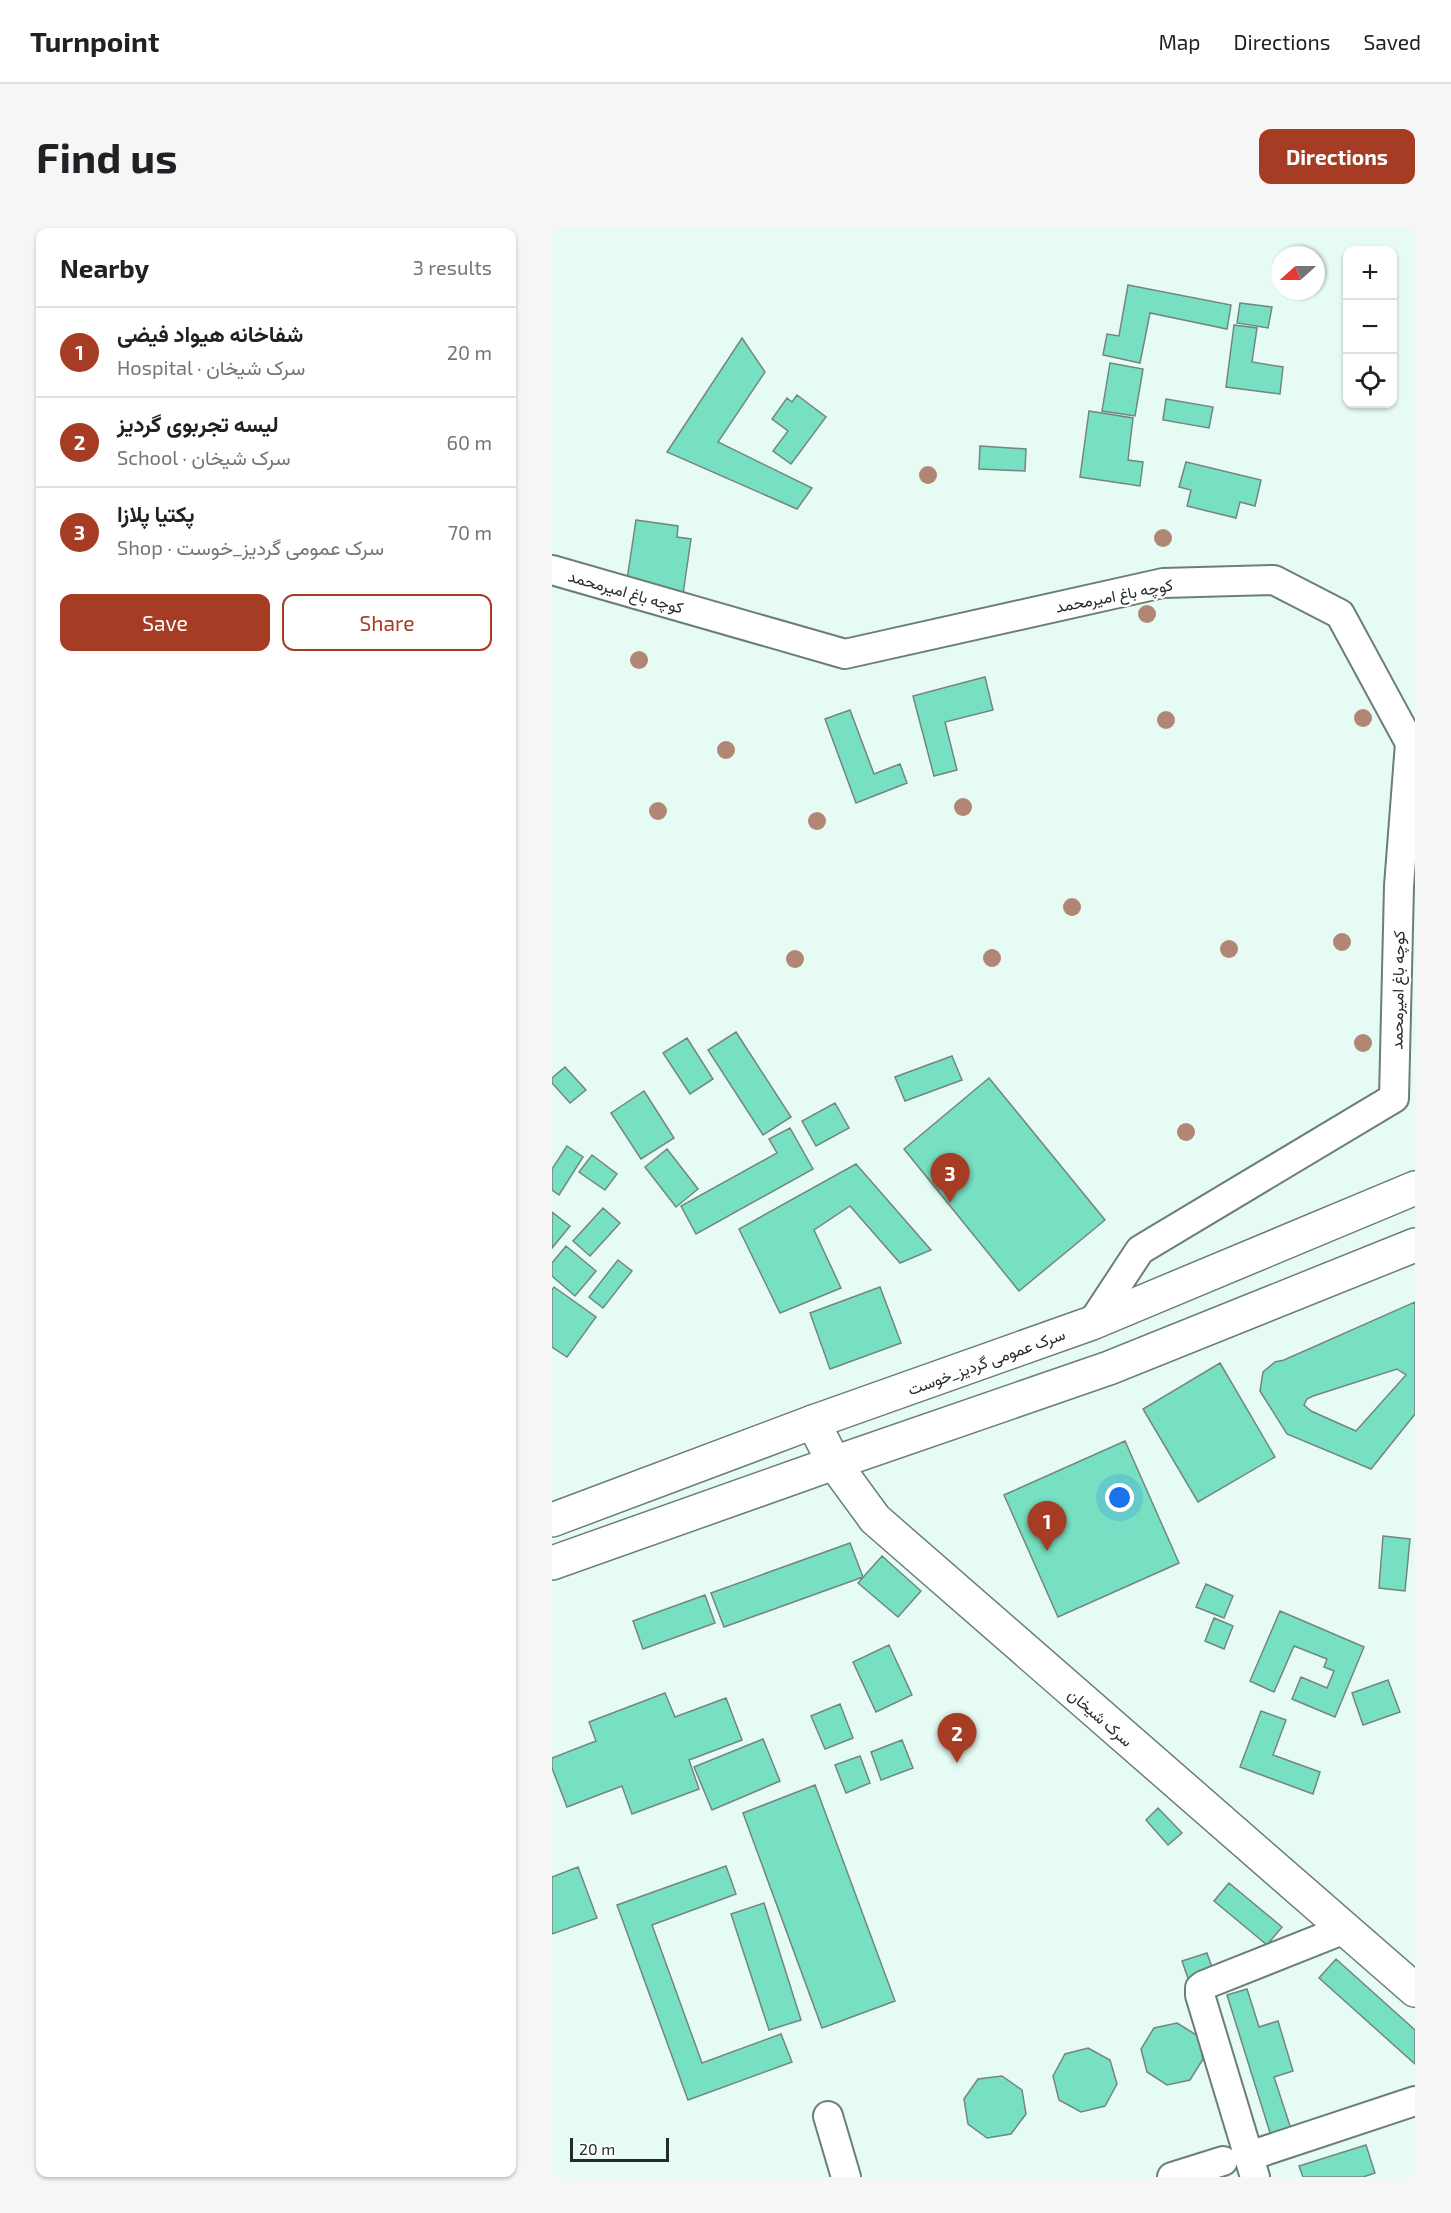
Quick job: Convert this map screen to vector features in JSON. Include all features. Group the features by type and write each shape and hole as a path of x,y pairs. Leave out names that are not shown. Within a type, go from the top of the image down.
{"main road":[{"name":"سرک عمومی گردیز_خوست","path":"552,1520 813,1422 1092,1323 1413,1189"},
{"path":"553,1560 1109,1368 1415,1245"},
{"name":"سرک شیخان","path":"813,1422 834,1463 875,1519 1415,1990"}],"street":[{"name":"کوچه باغ امیرمحمد","path":"552,570 845,654 1163,582 1274,580 1340,614 1410,743 1399,886 1394,1098 1140,1250 1092,1323"},
{"path":"1242,2165 1200,1988 1345,1929"},
{"path":"1172,2177 1242,2165 1415,2101"},
{"path":"828,2116 846,2177"}],"building":[{"path":"1128,285 1231,305 1227,329 1150,313 1140,363 1103,355 1107,334 1119,336"},
{"path":"1240,303 1272,307 1268,328 1237,323"},
{"path":"1234,325 1257,328 1252,362 1283,367 1280,394 1226,387"},
{"path":"742,338 765,372 718,442 812,488 797,509 667,452"},
{"path":"1110,363 1143,369 1135,416 1102,411"},
{"path":"797,395 826,417 791,464 773,451 788,431 772,419 787,398 792,402"},
{"path":"1166,399 1213,407 1209,428 1163,420"},
{"path":"1089,411 1133,418 1128,460 1143,462 1140,486 1080,477"},
{"path":"980,446 1026,449 1025,471 979,469"},
{"path":"1186,462 1261,480 1255,506 1240,502 1236,518 1187,506 1191,490 1179,487"},
{"path":"636,520 678,526 677,537 691,539 683,594 626,586"},
{"path":"985,677 993,710 945,722 957,770 934,776 913,696"},
{"path":"850,710 874,774 900,764 907,783 856,803 825,719"},
{"path":"736,1032 791,1117 763,1135 708,1050"},
{"path":"687,1038 713,1079 690,1094 663,1053"},
{"path":"952,1056 962,1080 905,1101 895,1077"},
{"path":"565,1067 586,1090 570,1103 552,1083 552,1078"},
{"path":"989,1078 1105,1220 1019,1291 904,1149"},
{"path":"644,1091 674,1138 641,1159 611,1113"},
{"path":"835,1103 849,1128 816,1146 802,1121"},
{"path":"790,1128 813,1169 696,1234 681,1206 777,1153 769,1139"},
{"path":"567,1146 583,1157 559,1195 552,1190 552,1169"},
{"path":"667,1149 698,1189 676,1207 645,1167"},
{"path":"592,1155 617,1174 605,1190 579,1172"},
{"path":"856,1164 931,1250 900,1263 850,1206 814,1230 841,1288 780,1313 739,1229"},
{"path":"603,1208 620,1223 590,1256 573,1241"},
{"path":"552,1212 570,1226 552,1248"},
{"path":"566,1246 596,1271 575,1296 552,1276 552,1263"},
{"path":"618,1260 632,1271 603,1308 589,1297"},
{"path":"554,1287 596,1317 567,1357 552,1347 552,1290"},
{"path":"880,1287 901,1343 830,1369 810,1313"},
{"path":"1415,1302 1415,1414 1371,1469 1287,1434 1260,1391 1263,1372 1275,1362","holes":["1397,1369 1406,1375 1356,1431 1311,1411 1304,1405 1307,1399 1313,1396"]},
{"path":"1220,1363 1275,1457 1198,1502 1143,1409"},
{"path":"1125,1441 1179,1563 1058,1617 1004,1495"},
{"path":"1383,1536 1410,1539 1405,1591 1379,1588"},
{"path":"850,1543 863,1577 724,1627 711,1593"},
{"path":"882,1556 921,1591 898,1617 858,1583"},
{"path":"1206,1584 1233,1596 1224,1618 1196,1607"},
{"path":"705,1595 715,1623 643,1649 633,1621"},
{"path":"1280,1611 1364,1647 1335,1717 1292,1699 1301,1677 1327,1688 1334,1671 1324,1667 1327,1659 1294,1646 1274,1692 1250,1681"},
{"path":"1214,1618 1233,1626 1224,1649 1205,1641"},
{"path":"889,1645 912,1695 876,1712 853,1662"},
{"path":"1388,1680 1400,1712 1363,1725 1352,1693"},
{"path":"665,1693 675,1717 726,1698 742,1740 689,1760 699,1789 632,1814 622,1786 567,1807 552,1768 552,1758 596,1741 589,1722"},
{"path":"840,1704 853,1738 825,1749 811,1716"},
{"path":"1261,1711 1286,1720 1273,1755 1320,1772 1313,1794 1240,1767"},
{"path":"763,1739 780,1781 712,1810 694,1767"},
{"path":"902,1740 913,1768 881,1780 871,1752"},
{"path":"860,1756 870,1783 846,1793 835,1765"},
{"path":"815,1785 895,2001 822,2028 743,1813"},
{"path":"1158,1808 1182,1833 1168,1845 1146,1820"},
{"path":"726,1866 736,1894 652,1925 702,2063 781,2034 792,2062 688,2100 617,1905"},
{"path":"578,1867 597,1918 552,1934 552,1877"},
{"path":"1229,1883 1282,1927 1267,1945 1214,1901"},
{"path":"764,1903 801,2020 769,2030 731,1914"},
{"path":"1207,1953 1216,1979 1191,1987 1182,1961"},
{"path":"1336,1959 1415,2030 1415,2064 1319,1978"},
{"path":"1247,1989 1259,2027 1278,2021 1293,2071 1274,2077 1292,2132 1272,2139 1227,1995"},
{"path":"1177,2023 1198,2036 1203,2059 1190,2080 1167,2085 1147,2072 1141,2049 1154,2028"},
{"path":"1088,2048 1110,2060 1117,2084 1105,2106 1081,2112 1059,2100 1053,2076 1065,2054"},
{"path":"1002,2076 1022,2090 1026,2114 1011,2134 987,2138 968,2124 964,2099 978,2079"},
{"path":"1366,2145 1375,2173 1363,2177 1303,2177 1299,2166"}],"place":[{"name":"پکتیا پلازا","path":"950,1203"},
{"name":"شفاخانه هیواد فیضی","path":"1047,1551"},
{"name":"لیسه تجربوی گردیز","path":"957,1763"}]}
